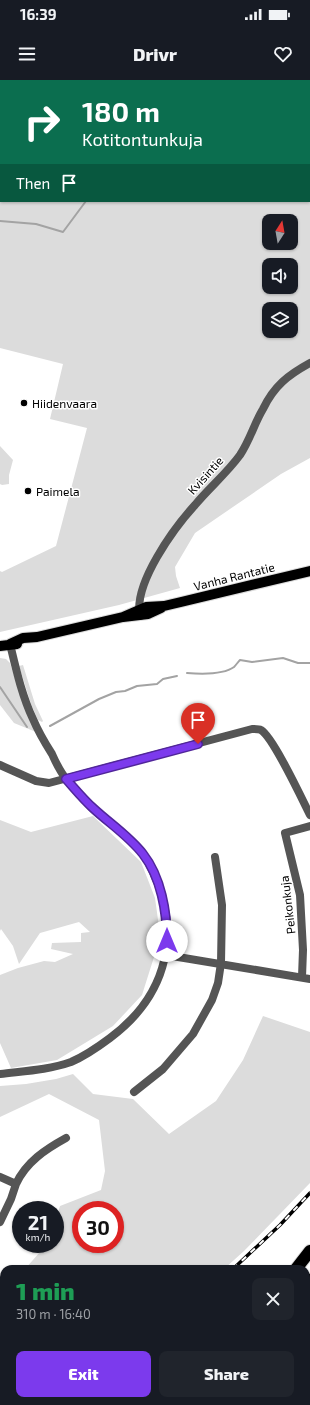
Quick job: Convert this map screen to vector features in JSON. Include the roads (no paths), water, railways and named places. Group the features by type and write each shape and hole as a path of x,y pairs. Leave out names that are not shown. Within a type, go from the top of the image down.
{"highway":[{"path":"299,1265 310,1252"}],"main road":[{"name":"Vanha Rantatie","path":"5,645 24,644 37,637 139,613 155,612 164,606 310,571"}],"street":[{"name":"Kvisintie","path":"139,613 140,595 146,579 166,544 194,506 239,456 250,438 263,409 273,392 292,373 310,363"},
{"path":"0,1074 46,1069 58,1066 86,1055 102,1045 130,1021 145,1004 157,981 166,955 167,936 166,913 159,887 148,862 136,847 92,808 66,779 33,720 20,680 5,645"},
{"path":"0,765 41,783 49,783 252,729 260,730 268,736 310,815"},
{"name":"Peikonkuja","path":"306,978 300,895 285,833 310,826"},
{"path":"134,1092 163,1069 193,1034 212,1000 218,983 222,964 222,905 214,857"},
{"path":"166,955 306,978"},
{"path":"0,1222 21,1173 49,1147 66,1138"},
{"path":"0,1177 16,1184"}],"waterway":[{"path":"0,221 36,224 63,232 85,202"},
{"path":"187,673 198,674 229,670 240,660 252,662 283,658 298,663 310,663"},
{"path":"50,726 99,699 116,692 125,691 137,686 157,684 163,679 177,676"},
{"path":"0,687 27,727"}],"railway":[{"path":"237,1265 280,1225 310,1193"}],"place":[{"name":"Hiidenvaara","path":"24,403"},
{"name":"Paimela","path":"28,491"}]}
